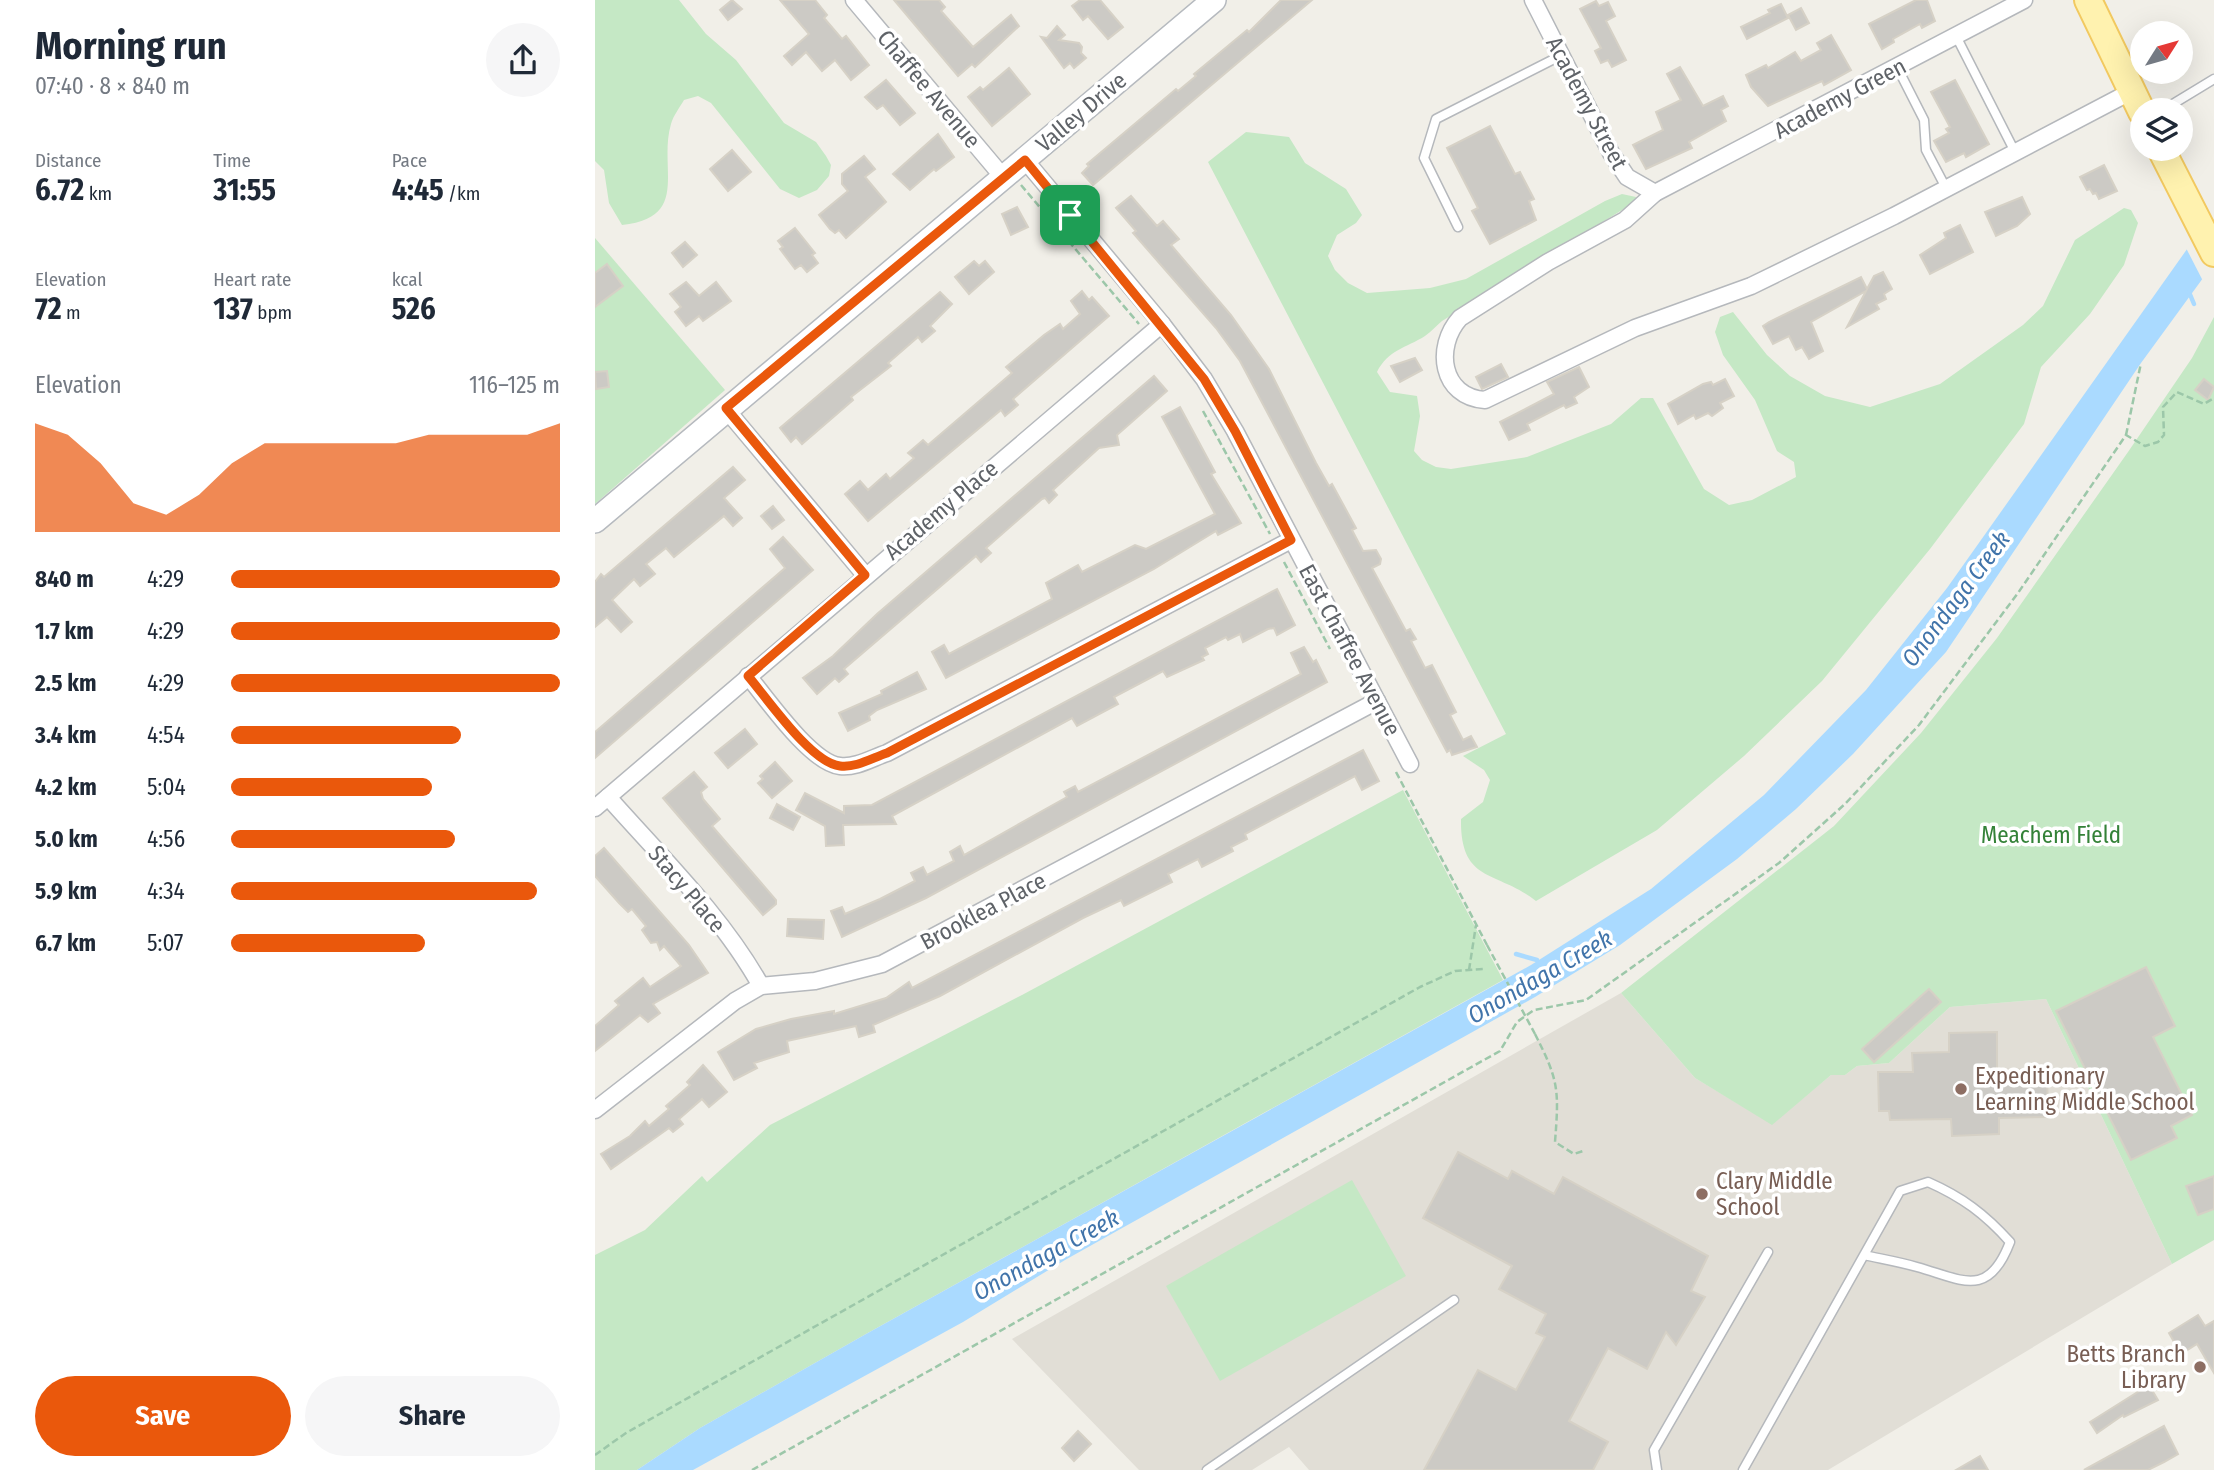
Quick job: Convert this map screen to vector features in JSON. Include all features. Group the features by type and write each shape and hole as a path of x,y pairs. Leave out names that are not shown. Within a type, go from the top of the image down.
{"main road":[{"name":"Valley Drive","path":"595,521 1214,0"},
{"path":"2088,0 2135,98"},
{"path":"2167,161 2214,253"}],"street":[{"name":"Chaffee Avenue","path":"854,0 1003,177"},
{"name":"Academy Green","path":"1946,188 1751,286 1635,328 1485,400 1476,399 1456,386 1447,372 1443,352 1448,331 1460,318 1548,262 1625,220 1655,193 2024,0"},
{"name":"Academy Street","path":"1537,1 1560,55 1627,177 1655,193"},
{"path":"1946,188 2015,152 2130,105"},
{"name":"East Chaffee Avenue","path":"1025,160 1162,324 1204,379 1235,431 1410,764"},
{"name":"Academy Place","path":"595,808 1162,324"},
{"path":"726,408 865,575"},
{"path":"748,676 821,757 837,766 852,766 887,753 1291,540"},
{"name":"Brooklea Place","path":"595,1110 735,1001 761,986 815,981 882,964 1377,701"},
{"name":"Stacy Place","path":"608,797 693,893 747,961 761,986"}],"lane":[{"path":"1956,36 2015,152"},
{"path":"1458,227 1424,158 1436,119 1560,55"},
{"path":"1897,67 1924,120 1926,150 1946,188"},
{"path":"2183,98 2214,79"},
{"path":"1743,1470 1900,1191 1928,1182 1974,1205 2010,1242 2004,1258 1988,1275 1963,1283 1918,1268 1864,1255"},
{"path":"1657,1470 1654,1450 1768,1252"},
{"path":"1207,1470 1454,1300"}],"path":[{"path":"752,1470 1500,1051 1517,1022 1534,1010 1586,1000 1779,863 1845,804 1919,724 2018,593 2126,435 2141,363"},
{"path":"2126,435 2145,446 2158,442 2164,435 2163,408 2177,392 2204,404 2214,398"},
{"path":"1469,970 1476,923"},
{"path":"1487,945 1552,1068 1559,1113 1555,1142 1574,1154 1583,1151"},
{"path":"595,1455 626,1433 697,1392 1420,987 1455,971 1484,969"}],"shaded area":[{"name":"Clary Middle School","path":"1621,993 1695,1078 1772,1124 1831,1075 1845,1075 1857,1066 1889,1063 1950,1007 2046,999 2172,1264 1828,1470 1309,1470 1289,1447 1252,1470 1139,1470 1012,1339"}],"green space":[{"path":"595,0 679,0 706,34 736,60 784,123 816,142 831,165 829,176 817,190 799,198 780,189 711,103 698,96 684,100 671,124 664,202 657,212 643,220 622,225 609,203 604,170 595,161"},
{"path":"1246,132 1289,137 1305,163 1346,189 1362,215 1356,223 1337,235 1328,256 1335,270 1348,283 1367,293 1430,288 1466,279 1605,201 1622,194 1636,197 1635,202 1442,321 1425,336 1392,354 1377,372 1390,392 1417,396 1420,416 1414,451 1422,460 1436,467 1451,469 1527,457 1611,424 1641,398 1653,398 1704,489 1729,505 1752,500 1796,477 1794,462 1777,451 1755,400 1723,355 1715,332 1720,317 1733,312 1767,355 1790,376 1825,396 1870,407 1940,384 2023,325 2043,306 2075,240 2124,208 2131,210 2138,223 2124,265 2090,314 2041,367 2024,424 1930,549 1822,681 1744,756 1657,830 1536,901 1522,891 1483,873 1467,855 1462,840 1461,819 1483,802 1490,780 1484,770 1463,756 1506,734 1208,162"},
{"path":"595,238 725,390 595,504"},
{"name":"Meachem Field","path":"2214,317 2214,1240 2172,1264 2046,999 1950,1007 1889,1063 1857,1066 1845,1075 1831,1075 1772,1125 1695,1078 1621,993 1834,826 1921,733 1997,638 2192,358"},
{"path":"1403,790 1503,980 866,1334 700,1428 637,1470 595,1470 595,1255 645,1230 702,1176 707,1182 770,1125 1022,995"},
{"path":"1352,1180 1406,1276 1220,1381 1166,1286"}],"water":[{"name":"Onondaga Creek","path":"2214,211 2214,263 2141,363 1946,652 1853,754 1796,809 1737,859 1620,945 1535,997 1065,1260 963,1322 693,1470 637,1470 700,1428 866,1334 1531,965 1651,889 1764,795 1866,690 1947,588"}],"pier":[{"path":"2214,207 2214,269 2204,283 2185,246"}],"building":[{"path":"732,0 742,9 728,20 720,10"},
{"path":"780,0 815,0 827,15 824,18 842,39 846,36 869,65 851,80 835,60 822,71 806,52 792,65 784,56 809,34"},
{"path":"894,0 939,0 945,7 941,11 973,47 1011,15 1019,26 975,67 972,64 958,76"},
{"path":"1080,0 1100,0 1123,27 1108,39 1088,16 1083,20 1072,6"},
{"path":"1281,0 1312,0 1093,185 1082,173 1089,166 1087,164 1176,89 1178,91 1196,76 1194,74 1247,30 1249,32"},
{"path":"1916,0 1927,0 1935,21 1922,28 1920,24 1893,39 1894,42 1882,49 1869,24"},
{"path":"1596,1 1599,6 1608,2 1615,16 1606,21 1626,60 1612,67 1608,60 1601,63 1595,51 1601,48 1580,9"},
{"path":"1781,4 1788,18 1747,39 1741,27 1770,13 1768,10"},
{"path":"1801,8 1809,23 1796,30 1788,15"},
{"path":"1057,26 1065,35 1059,40 1079,43 1082,47 1081,53 1086,58 1074,68 1070,63 1064,68 1041,37 1047,38"},
{"path":"1831,35 1851,70 1824,85 1822,81 1768,106 1751,87 1746,75 1766,65 1768,68 1795,52 1801,61 1821,50 1817,43"},
{"path":"1680,67 1703,106 1723,96 1728,106 1721,110 1726,121 1689,142 1692,148 1646,169 1633,145 1663,130 1656,112 1681,100 1667,74"},
{"path":"1009,68 1030,94 992,126 968,97 980,87 983,90"},
{"path":"886,80 915,113 900,125 883,105 877,109 865,97"},
{"path":"1955,80 1989,144 1966,157 1964,153 1946,162 1934,141 1949,133 1946,129 1950,127 1931,92"},
{"path":"1490,126 1515,174 1520,172 1534,199 1529,201 1536,220 1490,244 1472,211 1478,208 1447,148"},
{"path":"938,134 954,157 936,171 934,169 910,190 893,174"},
{"path":"732,150 751,172 728,191 710,169"},
{"path":"864,156 875,169 865,177 886,202 846,238 839,230 835,233 830,229 819,215 848,191 842,184 842,174"},
{"path":"2104,165 2117,191 2099,199 2096,193 2087,190 2080,177"},
{"path":"1131,196 1157,226 1163,221 1179,239 1171,245 1231,315 1269,369 1316,463 1329,486 1332,484 1356,528 1352,530 1363,551 1376,550 1381,559 1380,564 1372,568 1406,631 1410,629 1416,639 1411,641 1425,668 1432,665 1456,712 1450,715 1463,740 1471,736 1477,747 1452,755 1450,750 1447,752 1240,361 1216,328 1133,233 1136,231 1116,208"},
{"path":"2022,197 2030,214 2017,226 1996,236 1985,212"},
{"path":"1017,207 1028,227 1011,235 1002,214"},
{"path":"1960,225 1973,252 1930,274 1920,255 1946,238 1944,233"},
{"path":"795,228 815,253 812,255 818,263 807,272 801,265 795,269 780,249 783,247 778,241"},
{"path":"685,242 697,255 683,267 672,253"},
{"path":"974,261 979,266 985,261 994,272 969,294 955,277"},
{"path":"607,264 623,286 595,307 595,273"},
{"path":"1883,272 1892,289 1884,294 1886,299 1876,304 1879,309 1847,327 1866,291 1811,322 1823,351 1809,359 1802,347 1796,350 1789,336 1773,344 1763,326 1861,277 1867,289 1874,276"},
{"path":"686,282 699,296 716,282 731,301 703,321 699,316 686,326 675,312 681,307 670,294"},
{"path":"1082,291 1089,300 1092,297 1109,316 1013,399 1018,405 1005,416 1001,410 868,521 845,494 860,481 868,490 886,474 890,479 914,458 908,453 923,440 928,445 1012,373 1006,367 1044,335 1060,324 1063,329 1080,314 1071,301"},
{"path":"940,292 952,304 930,326 935,331 922,342 918,337 888,363 891,366 851,397 853,400 802,444 796,437 791,442 780,428"},
{"path":"1415,358 1422,370 1400,382 1391,366"},
{"path":"1501,364 1508,377 1482,389 1476,377"},
{"path":"1579,367 1589,387 1574,397 1577,403 1566,408 1564,405 1527,424 1530,430 1509,440 1500,422 1554,394 1547,382"},
{"path":"607,371 609,387 596,389 595,372"},
{"path":"1154,376 1167,391 1117,435 1119,445 1099,448 1053,490 1057,495 1049,503 1045,498 1042,499 986,548 991,553 981,562 976,556 844,669 848,674 839,682 835,678 817,694 803,678 833,656 877,614"},
{"path":"1725,379 1734,396 1720,403 1723,408 1712,416 1708,413 1696,419 1694,415 1678,424 1668,404 1703,384 1711,382 1713,385"},
{"path":"2204,379 2214,387 2208,400 2195,390"},
{"path":"1180,407 1215,472 1211,474 1241,523 1218,535 1216,531 1154,569 946,678 932,652 944,645 949,654 1052,599 1046,583 1078,565 1082,572 1135,545 1146,549 1215,514 1162,417"},
{"path":"733,467 745,480 724,498 742,518 733,526 724,516 674,557 666,548 646,564 655,574 640,586 634,579 612,600 632,622 621,632 607,617 595,627 595,582 601,574 604,577"},
{"path":"773,506 784,520 772,529 761,516"},
{"path":"783,537 813,570 595,758 595,732 785,568 770,549"},
{"path":"1277,589 1295,625 1277,635 1274,628 1268,629 1243,642 1240,634 1228,640 1226,637 1205,648 1208,654 1202,657 1204,660 1167,677 1163,671 1114,697 1118,704 1077,726 1072,718 892,816 896,824 843,825 844,845 826,846 825,826 796,810 805,793 844,813 844,806 872,805"},
{"path":"1304,647 1313,662 1316,660 1327,682 926,898 842,937 831,911 842,907 845,914 880,899 915,881 911,873 923,867 927,875 954,861 950,852 960,846 964,855 1067,797 1064,792 1075,786 1078,792 1301,674 1291,653"},
{"path":"917,672 926,689 877,710 869,716 870,720 848,731 839,713 882,694 881,691"},
{"path":"745,729 757,744 728,768 715,753"},
{"path":"1363,750 1379,781 1362,790 1355,776 1245,834 1247,839 1231,847 1233,851 1202,867 1198,859 1168,874 1172,882 1124,906 1121,900 1083,918 940,996 873,1025 875,1032 859,1037 856,1026 787,1041 789,1052 754,1063 757,1068 734,1080 718,1052 756,1029 791,1019 834,1011 834,1014 886,998 909,982 912,988"},
{"path":"775,762 792,781 772,798 758,783 763,779 760,776"},
{"path":"694,772 707,787 701,792 703,799 720,819 712,826 776,900 776,904 763,915 663,798"},
{"path":"777,804 800,817 793,830 770,818"},
{"path":"604,848 689,945 708,973 653,1004 660,1013 648,1022 640,1015 595,1051 595,1026 619,1005 615,1001 643,978 650,987 681,966 664,946 660,950 657,942 651,943 642,930 646,926 632,909 628,912 595,876 595,856"},
{"path":"788,919 824,920 823,939 787,936"},
{"path":"2146,967 2175,1026 2153,1037 2192,1115 2171,1126 2177,1138 2131,1160 2056,1011"},
{"path":"1929,989 1941,1002 1874,1062 1862,1049"},
{"path":"1997,1032 1997,1070 2047,1069 2048,1117 1999,1118 1999,1134 1952,1136 1951,1119 1890,1120 1889,1111 1879,1111 1878,1072 1913,1072 1912,1053 1949,1052 1949,1033"},
{"path":"703,1065 727,1092 709,1107 702,1099 679,1119 683,1124 673,1132 669,1128 611,1169 601,1154 630,1136 645,1121 649,1126 669,1109 666,1106 690,1085 687,1082"},
{"name":"Clary Middle School","path":"1458,1152 1508,1179 1512,1171 1554,1194 1563,1177 1708,1256 1691,1291 1705,1297 1676,1345 1666,1332 1647,1369 1608,1348 1569,1421 1608,1442 1593,1470 1424,1470 1478,1370 1516,1390 1545,1337 1536,1333 1546,1314 1499,1289 1512,1266 1423,1218"},
{"path":"2214,1176 2214,1209 2198,1215 2186,1186"},
{"path":"2198,1315 2205,1326 2214,1321 2214,1373 2197,1344 2181,1354 2169,1333"},
{"path":"2149,1385 2158,1400 2124,1417 2123,1415 2097,1433 2090,1422"},
{"path":"2164,1426 2178,1454 2164,1462 2148,1470 2084,1470"},
{"path":"1078,1431 1091,1444 1074,1461 1062,1448"},
{"path":"1980,1456 1988,1470 1956,1470"}],"waterway":[{"path":"2189,292 2194,304"},
{"name":"Onondaga Creek","path":"1516,954 1537,960"}],"place":[{"name":"Expeditionary Learning Middle School","path":"1961,1089"},
{"name":"Clary Middle School","path":"1702,1194"},
{"name":"Betts Branch Library","path":"2200,1367"}],"route":[{"path":"1025,160 1070,215 1162,324 1204,379 1235,431 1291,540 887,753 852,766 837,766 821,757 804,742 748,676 865,575 726,408 1025,160"}]}
